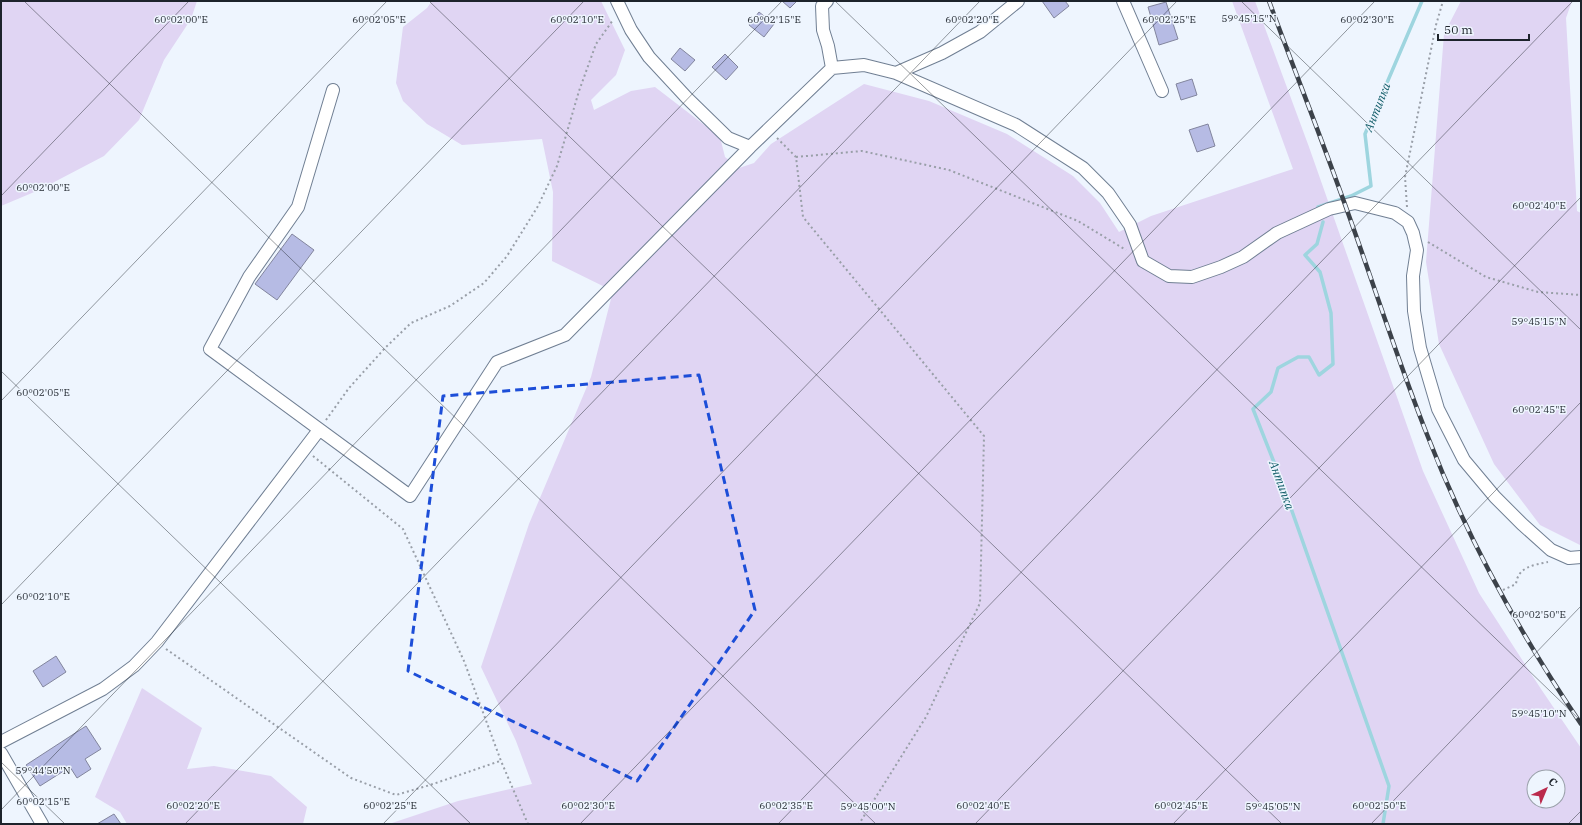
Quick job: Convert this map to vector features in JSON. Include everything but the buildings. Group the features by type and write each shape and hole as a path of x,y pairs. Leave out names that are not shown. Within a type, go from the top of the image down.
{"street":[{"path":"827,1 822,6 823,30 832,68"},
{"path":"896,73 942,53 980,32 1018,1"},
{"path":"1123,1 1162,91"},
{"path":"619,5 631,30 649,56 687,98 728,138 750,147"},
{"path":"333,90 298,207 249,277 210,349 410,496 497,362 565,335 768,129 832,68 864,65 896,73 1016,125 1082,168 1108,193 1130,225 1143,261 1169,276 1192,277 1222,267 1243,257 1277,233 1329,209 1355,203 1394,213 1411,228 1417,250 1413,276 1414,310 1420,348 1438,409 1464,460 1495,497 1551,550 1575,558"},
{"path":"1,742 102,689 134,666 157,642 319,430"},
{"path":"1,753 42,824"}],"path":[{"path":"1443,1 1436,25 1406,177 1411,228 1486,277 1538,292 1581,295"},
{"path":"319,430 349,388 385,348 411,324 450,306 478,287 507,256 538,206 557,166 579,91 596,44 619,5"},
{"path":"768,129 796,157 803,217 984,436 980,603 926,718 859,824"},
{"path":"796,157 862,151 950,170 1078,221 1143,261"},
{"path":"305,449 403,529 464,661 501,761 528,824"},
{"path":"1503,590 1516,584 1517,576 1528,566 1575,558"},
{"path":"157,642 351,778 396,795 430,786 501,761"}],"highlighted area":[{"path":"699,375 755,610 637,781 408,671 443,396"}],"shaded area":[{"path":"1,1 197,1 191,19 164,60 139,120 104,156 39,190 1,206"},
{"path":"432,1 601,1 625,50 616,75 591,100 594,110 631,91 655,87 720,137 725,157 739,168 754,163 771,144 864,84 929,101 1007,134 1073,176 1100,203 1119,232 1151,216 1293,169 1232,1 1255,1 1309,147 1423,471 1479,593 1581,748 1581,824 389,824 458,801 532,784 516,741 481,667 529,524 591,377 613,291 552,261 553,192 542,139 462,145 427,124 403,101 396,83 403,27 427,8"},
{"path":"1461,1 1572,1 1566,18 1577,211 1581,213 1580,545 1540,525 1494,464 1439,344 1426,262 1444,34"},
{"path":"142,688 202,728 187,769 214,766 271,776 307,807 303,824 127,824 120,812 95,797"}],"waterway":[{"name":"Антипка","path":"1318,207 1351,196 1371,186 1365,134 1422,1"},
{"name":"Антипка","path":"1323,222 1317,244 1305,255 1320,272 1331,313 1333,364 1319,375 1309,357 1298,357 1278,368 1271,392 1253,409 1281,480 1389,786 1383,824"}],"railway":[{"path":"1269,1 1338,186 1407,382 1443,475 1496,585 1537,655 1581,724"}]}
